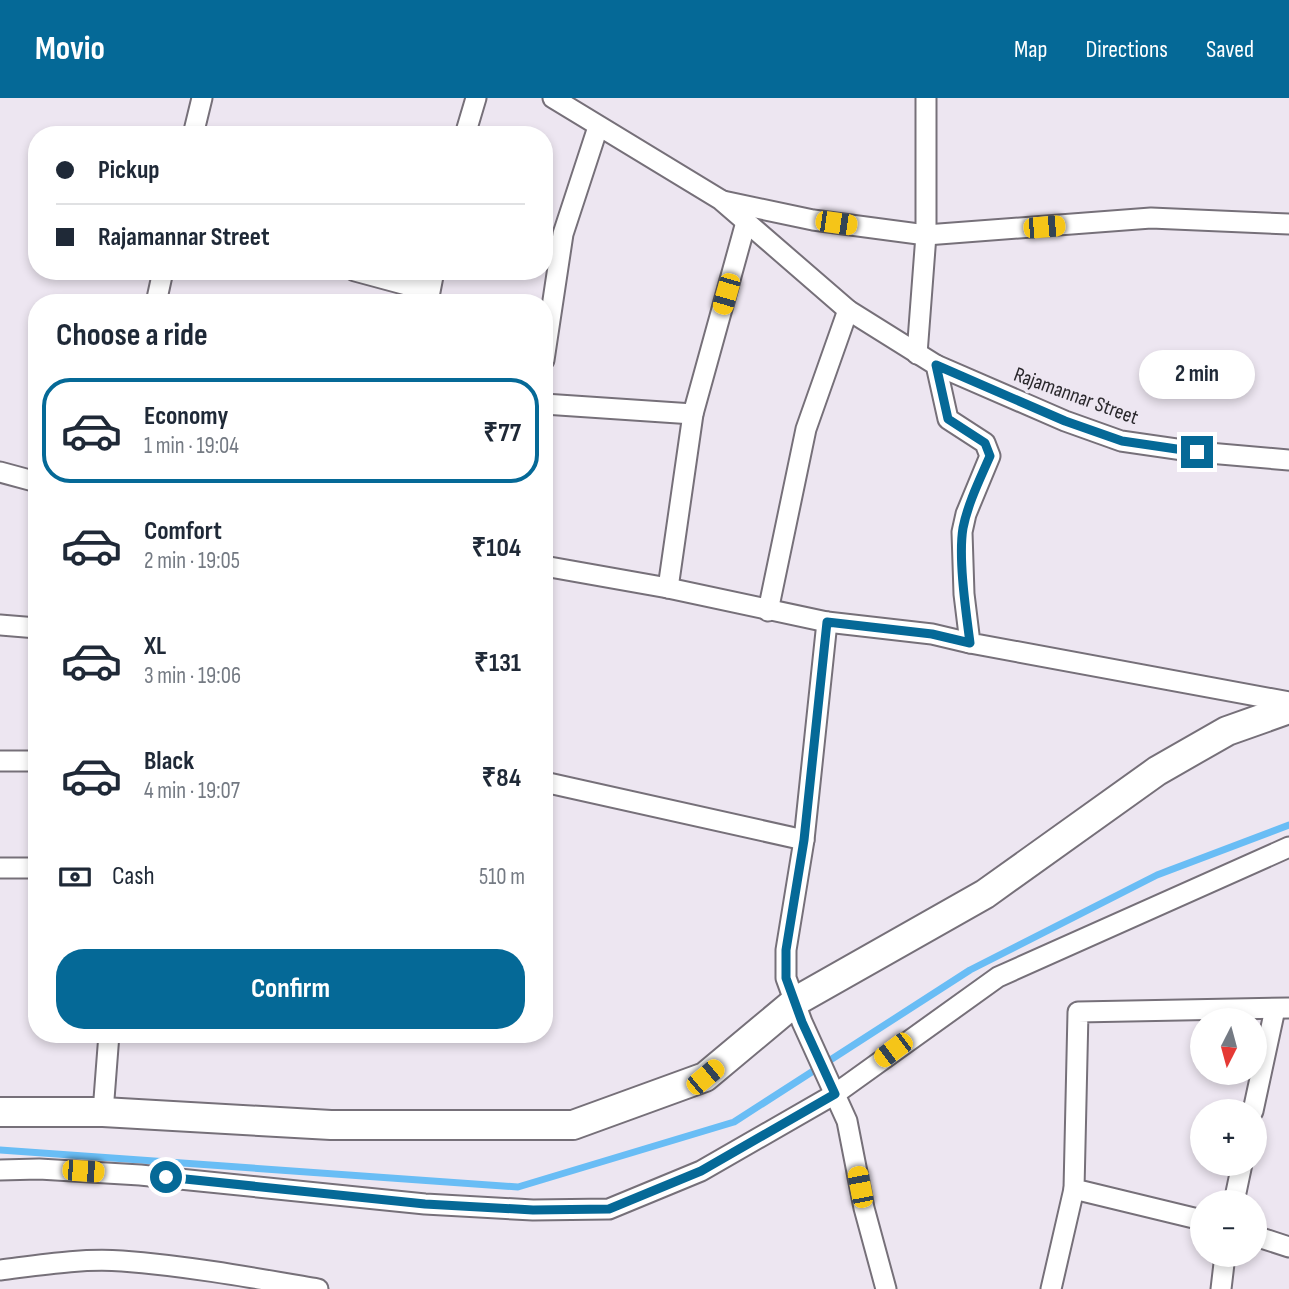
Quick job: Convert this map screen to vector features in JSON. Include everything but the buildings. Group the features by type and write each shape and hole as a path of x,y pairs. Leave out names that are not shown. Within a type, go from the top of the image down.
{"street":[{"path":"195,126 202,98"},
{"path":"467,126 475,98"},
{"path":"553,98 722,200 813,220 926,235 1151,218 1289,224"},
{"path":"917,354 926,235 926,98"},
{"path":"553,303 564,234 598,127"},
{"name":"Rajamannar Street","path":"722,200 848,310 936,365 1065,421 1122,441 1197,452 1289,460"},
{"path":"668,588 693,414 746,222"},
{"path":"380,280 420,294"},
{"path":"768,611 806,429 848,310"},
{"path":"936,365 948,419 985,443 990,456 966,514 962,532 964,594 970,643"},
{"path":"553,405 693,414"},
{"path":"0,472 28,480"},
{"path":"553,568 668,588 827,622 932,634 1289,702"},
{"path":"827,622 804,840 786,950 786,978 847,1121 864,1208 886,1289"},
{"path":"0,625 28,627"},
{"path":"0,1112 103,1112 331,1125 572,1125 705,1077 799,1011 985,894 1157,771 1227,731 1289,709"},
{"path":"0,761 28,761"},
{"path":"553,784 804,840"},
{"path":"0,1170 39,1169 140,1175 452,1205 533,1210 609,1209 701,1171 998,977 1289,847"},
{"path":"0,868 28,867"},
{"path":"1051,1289 1074,1189 1078,1012 1282,1009 1256,1099"},
{"path":"103,1112 107,1043"},
{"path":"1074,1189 1190,1217"},
{"path":"1267,1240 1289,1247"},
{"path":"0,1270 51,1264 121,1261 318,1289"},
{"path":"1221,1289 1224,1267"}],"waterway":[{"path":"0,1150 518,1187 734,1122 970,970 1157,875 1289,825"}],"route":[{"path":"166,1177 425,1204 533,1210 609,1209 701,1171 835,1094 802,1022 786,978 786,950 804,840 827,622 932,634 970,643 964,594 962,532 966,514 990,456 985,443 948,419 936,365 1065,421 1122,441 1197,452"}]}
